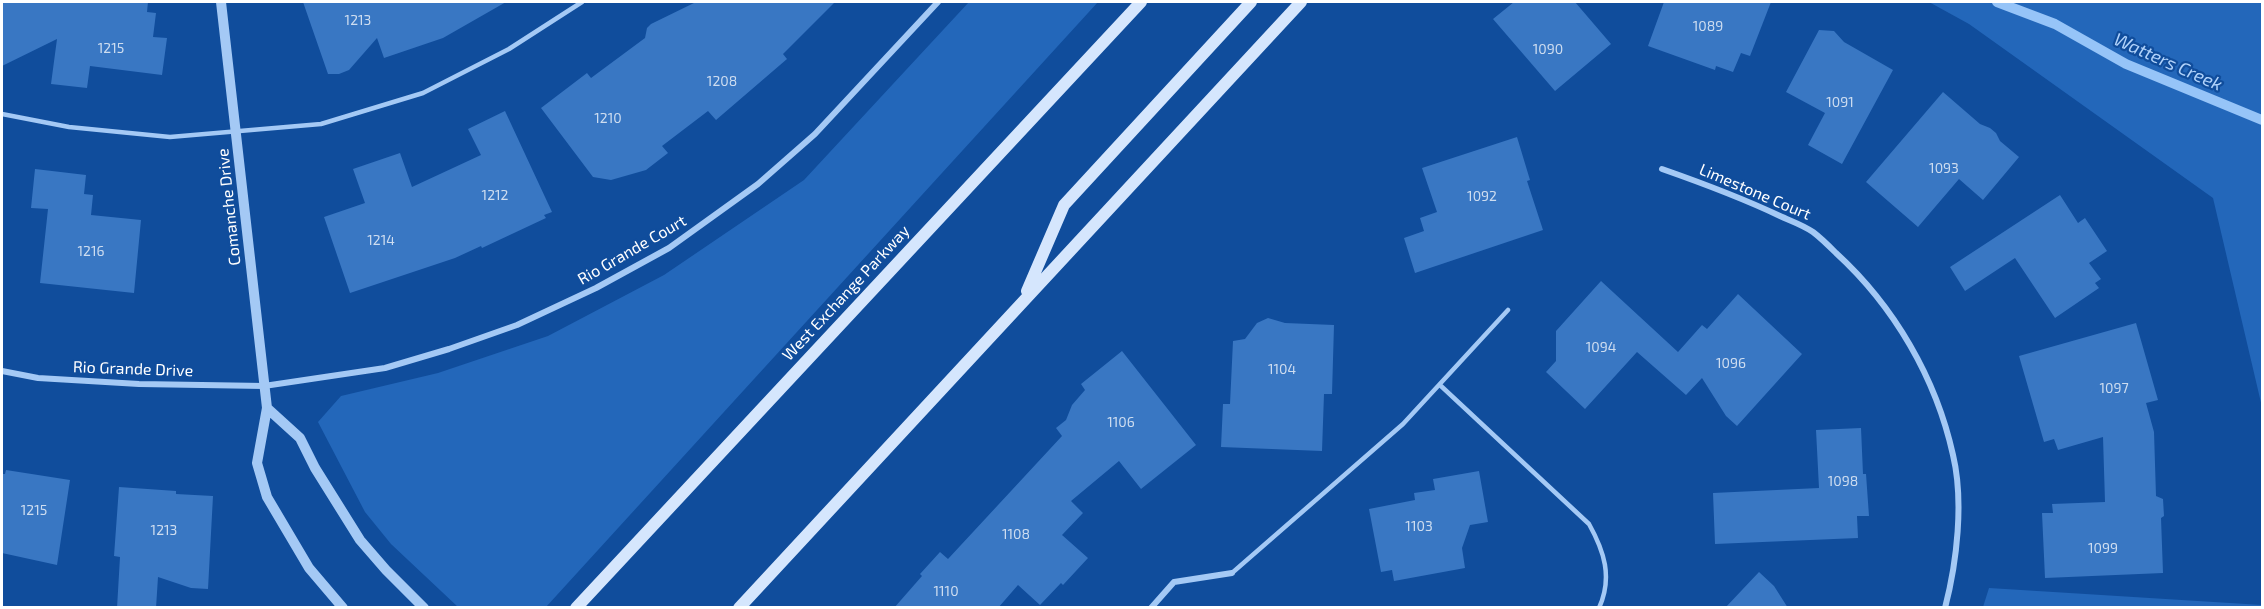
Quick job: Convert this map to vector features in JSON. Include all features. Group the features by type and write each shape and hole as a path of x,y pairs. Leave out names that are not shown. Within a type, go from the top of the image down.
{"main road":[{"name":"West Exchange Parkway","path":"576,608 1140,2"},
{"path":"1023,301 1064,205 1251,2"},
{"path":"739,608 1301,2"}],"street":[{"name":"Comanche Drive","path":"221,2 267,408 257,463 267,497 309,568 343,608"},
{"name":"Rio Grande Court","path":"264,386 385,368 449,350 517,325 596,288 669,248 758,184 815,134 938,2"},
{"name":"Limestone Court","path":"1662,169 1746,199 1813,232 1862,277 1902,330 1930,384 1953,455 1958,493 1952,578 1944,608"},
{"name":"Rio Grande Drive","path":"2,371 38,378 139,384 264,386"},
{"path":"267,408 300,438 315,468 360,540 424,608"},
{"path":"1151,608 1174,582 1232,573"}],"lane":[{"path":"2,114 69,126 170,136 321,124 423,93 509,48 582,2"},
{"path":"1232,573 1403,424 1441,386 1508,310"},
{"path":"1441,386 1589,524 1602,547 1606,573 1604,598 1599,608"}],"shaded area":[{"path":"969,2 1098,2 546,607 458,607 391,544 365,512 318,422 341,396 438,373 548,336 664,275 804,180"},
{"path":"1929,2 2262,2 2262,407 2213,198 1969,24"},
{"path":"1989,588 2262,605 2262,607 1983,607"}],"building":[{"path":"2,2 148,2 147,12 156,13 153,37 167,38 162,75 90,66 87,88 51,84 57,39 2,66"},
{"path":"303,2 506,2 443,38 384,58 377,38 349,70 339,74 328,74"},
{"path":"696,2 835,2 783,54 787,59 716,120 708,111 662,146 668,153 646,170 611,180 593,177 541,108 587,73 591,78 645,38 647,28 651,24"},
{"path":"1514,2 1575,2 1611,44 1555,91 1493,19"},
{"path":"1664,2 1771,2 1750,56 1741,53 1733,72 1716,66 1715,70 1648,46"},
{"path":"1819,30 1834,31 1844,42 1893,70 1842,164 1808,145 1825,113 1786,92"},
{"path":"1943,92 1980,124 1996,133 2000,141 2019,157 1983,200 1959,179 1918,227 1866,182"},
{"path":"505,111 552,212 544,215 546,218 482,248 481,246 455,258 350,293 324,217 365,203 353,169 400,153 412,187 481,155 468,129"},
{"path":"1517,137 1530,180 1527,181 1543,230 1415,273 1404,238 1424,231 1420,218 1437,212 1422,168"},
{"path":"35,169 86,175 84,194 93,195 91,215 141,220 134,293 40,283 48,209 31,208"},
{"path":"2060,195 2078,223 2085,218 2107,251 2089,263 2101,279 2095,283 2099,288 2055,318 2015,258 1965,291 1950,267"},
{"path":"1601,281 1678,352 1702,325 1707,329 1738,294 1802,354 1737,426 1726,416 1702,378 1686,395 1637,352 1585,409 1546,372 1556,361 1556,331"},
{"path":"1268,318 1285,323 1334,325 1332,394 1324,394 1322,451 1221,447 1223,404 1230,404 1233,341 1245,339 1257,323"},
{"path":"2136,323 2158,400 2146,403 2154,432 2156,496 2163,499 2164,516 2161,518 2163,573 2045,578 2042,513 2053,513 2052,504 2105,502 2103,437 2058,450 2054,439 2044,442 2019,356"},
{"path":"1122,351 1196,445 1141,489 1119,461 1071,501 1083,513 1062,535 1088,558 1063,585 1061,583 1040,605 1018,585 998,608 894,608 940,552 948,559 1062,436 1056,428 1066,420 1072,405 1085,390 1081,384"},
{"path":"1861,428 1863,474 1866,474 1869,516 1857,516 1858,538 1715,544 1713,493 1819,488 1816,430"},
{"path":"6,470 70,480 57,565 2,553 2,474 5,474"},
{"path":"1479,471 1488,522 1470,525 1462,548 1465,568 1394,581 1392,570 1381,572 1369,509 1415,500 1414,493 1435,490 1433,479"},
{"path":"119,487 213,496 208,589 191,588 158,577 156,608 117,608 120,557 114,556"},
{"path":"1759,572 1774,586 1788,608 1725,608"}],"waterway":[{"name":"Watters Creek","path":"1997,2 2055,24 2126,64 2262,120"}]}
